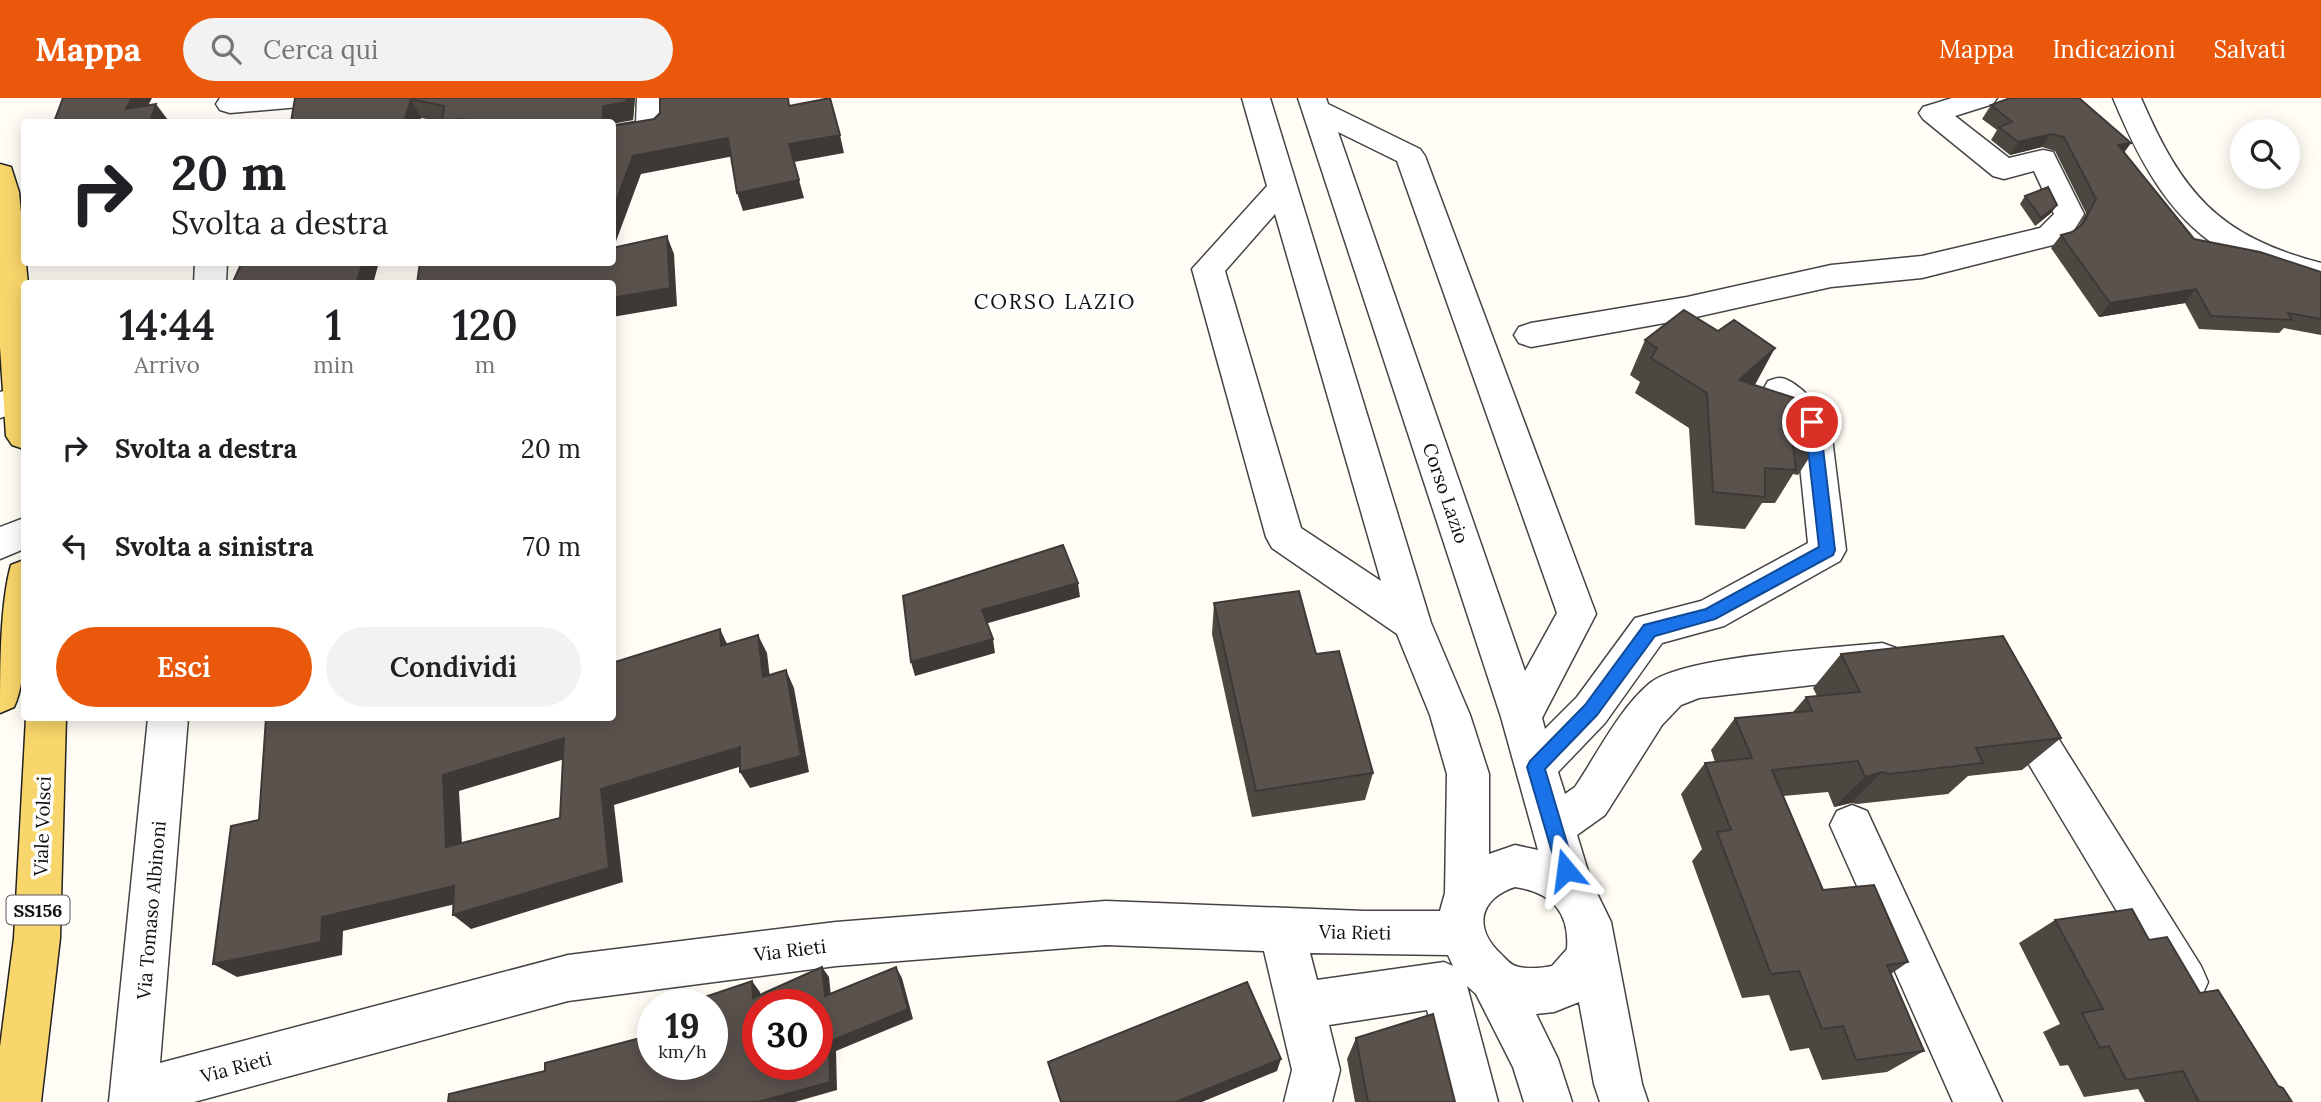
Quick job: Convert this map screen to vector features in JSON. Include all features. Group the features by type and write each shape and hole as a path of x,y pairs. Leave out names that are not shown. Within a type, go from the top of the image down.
{"main road":[{"path":"0,174 17,255 10,402 21,429"},
{"path":"0,695 21,591"},
{"name":"Viale Volsci","path":"17,1102 37,938 46,721"}],"street":[{"path":"229,108 300,98"},
{"path":"616,134 650,129 651,98"},
{"path":"1256,98 1412,623 1450,715 1468,774 1464,912 1467,950 1492,978 1513,989 1536,993 1559,989 1576,977 1587,960 1591,939"},
{"path":"1531,335 1687,308 1831,276 1922,267 2050,236 2060,228 2069,214 2043,159 2004,169 1933,113 1983,98"},
{"path":"2127,98 2143,138 2175,193 2201,222 2233,244 2288,267 2321,274"},
{"path":"1315,104 1410,156 1577,614 1521,716"},
{"name":"Corso Lazio","path":"1315,104 1521,716 1572,891"},
{"path":"1283,187 1208,269 1285,537 1412,623"},
{"path":"1536,767 1591,710 1649,630 1710,615 1827,550 1812,422 1780,390"},
{"path":"0,544 21,534"},
{"path":"1553,828 1590,800 1648,712 1667,693 1697,681 1913,657"},
{"path":"1996,673 2207,1019"},
{"name":"Via Tomaso Albinoni","path":"134,1098 168,721"},
{"path":"1852,825 1978,1102"},
{"path":"1464,912 1479,878 1495,869 1515,866 1536,869 1554,877 1572,891 1590,922 1618,1084 1624,1102"},
{"name":"Via Rieti","path":"134,1098 568,978 835,944 1106,923 1282,930 1464,912"},
{"path":"1282,930 1316,1070 1308,1102"},
{"path":"1492,978 1534,1059 1548,1102"},
{"path":"1301,1006 1444,985 1474,1102"}],"building":[{"path":"63,98 132,98 126,109 156,104 151,119 55,119"},
{"path":"295,98 627,98 626,102 603,106 603,119 442,119 444,106 411,99 405,119 292,119"},
{"path":"660,98 788,98 789,106 830,98 840,135 789,144 799,180 737,193 728,138 633,156 616,202 616,125 654,119 660,113"},
{"path":"2010,98 2079,98 2131,143 2118,145 2194,239 2260,252 2321,272 2321,319 2288,313 2292,320 2211,316 2196,289 2110,303 2061,235 2072,232 2083,224 2096,199 2064,137 2051,134 2018,142 1999,127 2012,122 1991,105"},
{"path":"2048,187 2057,205 2041,218 2025,196"},
{"path":"667,236 670,288 616,297 616,280 418,280 419,266 616,266 616,247"},
{"path":"240,266 362,266 357,280 234,280"},
{"path":"1684,310 1718,331 1734,320 1775,348 1739,380 1816,405 1820,441 1792,437 1796,470 1765,468 1765,497 1713,492 1707,393 1651,358 1657,348 1645,340"},
{"path":"1063,545 1078,583 982,610 993,639 911,662 903,596"},
{"path":"1299,591 1316,654 1339,651 1373,773 1256,791 1214,603"},
{"path":"720,629 721,646 758,635 763,677 786,670 801,756 740,772 740,747 601,789 609,868 453,915 454,886 322,917 321,942 213,964 231,826 259,820 266,721 616,721 616,662","holes":["564,738 560,818 446,847 443,775"]},
{"path":"2003,636 2061,738 1976,748 1983,763 1889,774 1882,772 1865,777 1858,761 1772,770 1823,890 1874,885 1908,962 1887,965 1924,1051 1856,1060 1843,1026 1822,1029 1799,971 1771,974 1717,832 1731,830 1705,763 1752,758 1735,718 1812,711 1806,697 1860,692 1841,654"},
{"path":"2132,909 2149,940 2167,937 2200,993 2218,990 2278,1086 2283,1088 2292,1102 2199,1102 2183,1071 2126,1080 2109,1046 2100,1048 2082,1013 2103,1009 2055,920"},
{"path":"822,967 824,989 773,989"},
{"path":"896,967 908,1009 833,1040 833,993"},
{"path":"752,981 752,989 742,989 742,1080 830,1082 758,1102 448,1102 449,1094 545,1071 545,1063 637,1039 637,1080 728,1080 728,989"},
{"path":"1247,982 1281,1059 1176,1102 1061,1102 1048,1062"},
{"path":"1433,1014 1455,1102 1368,1102 1356,1038"}],"district":[{"name":"CORSO LAZIO","path":"1055,301"}],"route":[{"path":"1566,870 1536,767 1591,710 1649,630 1710,615 1827,550 1812,422"}]}
